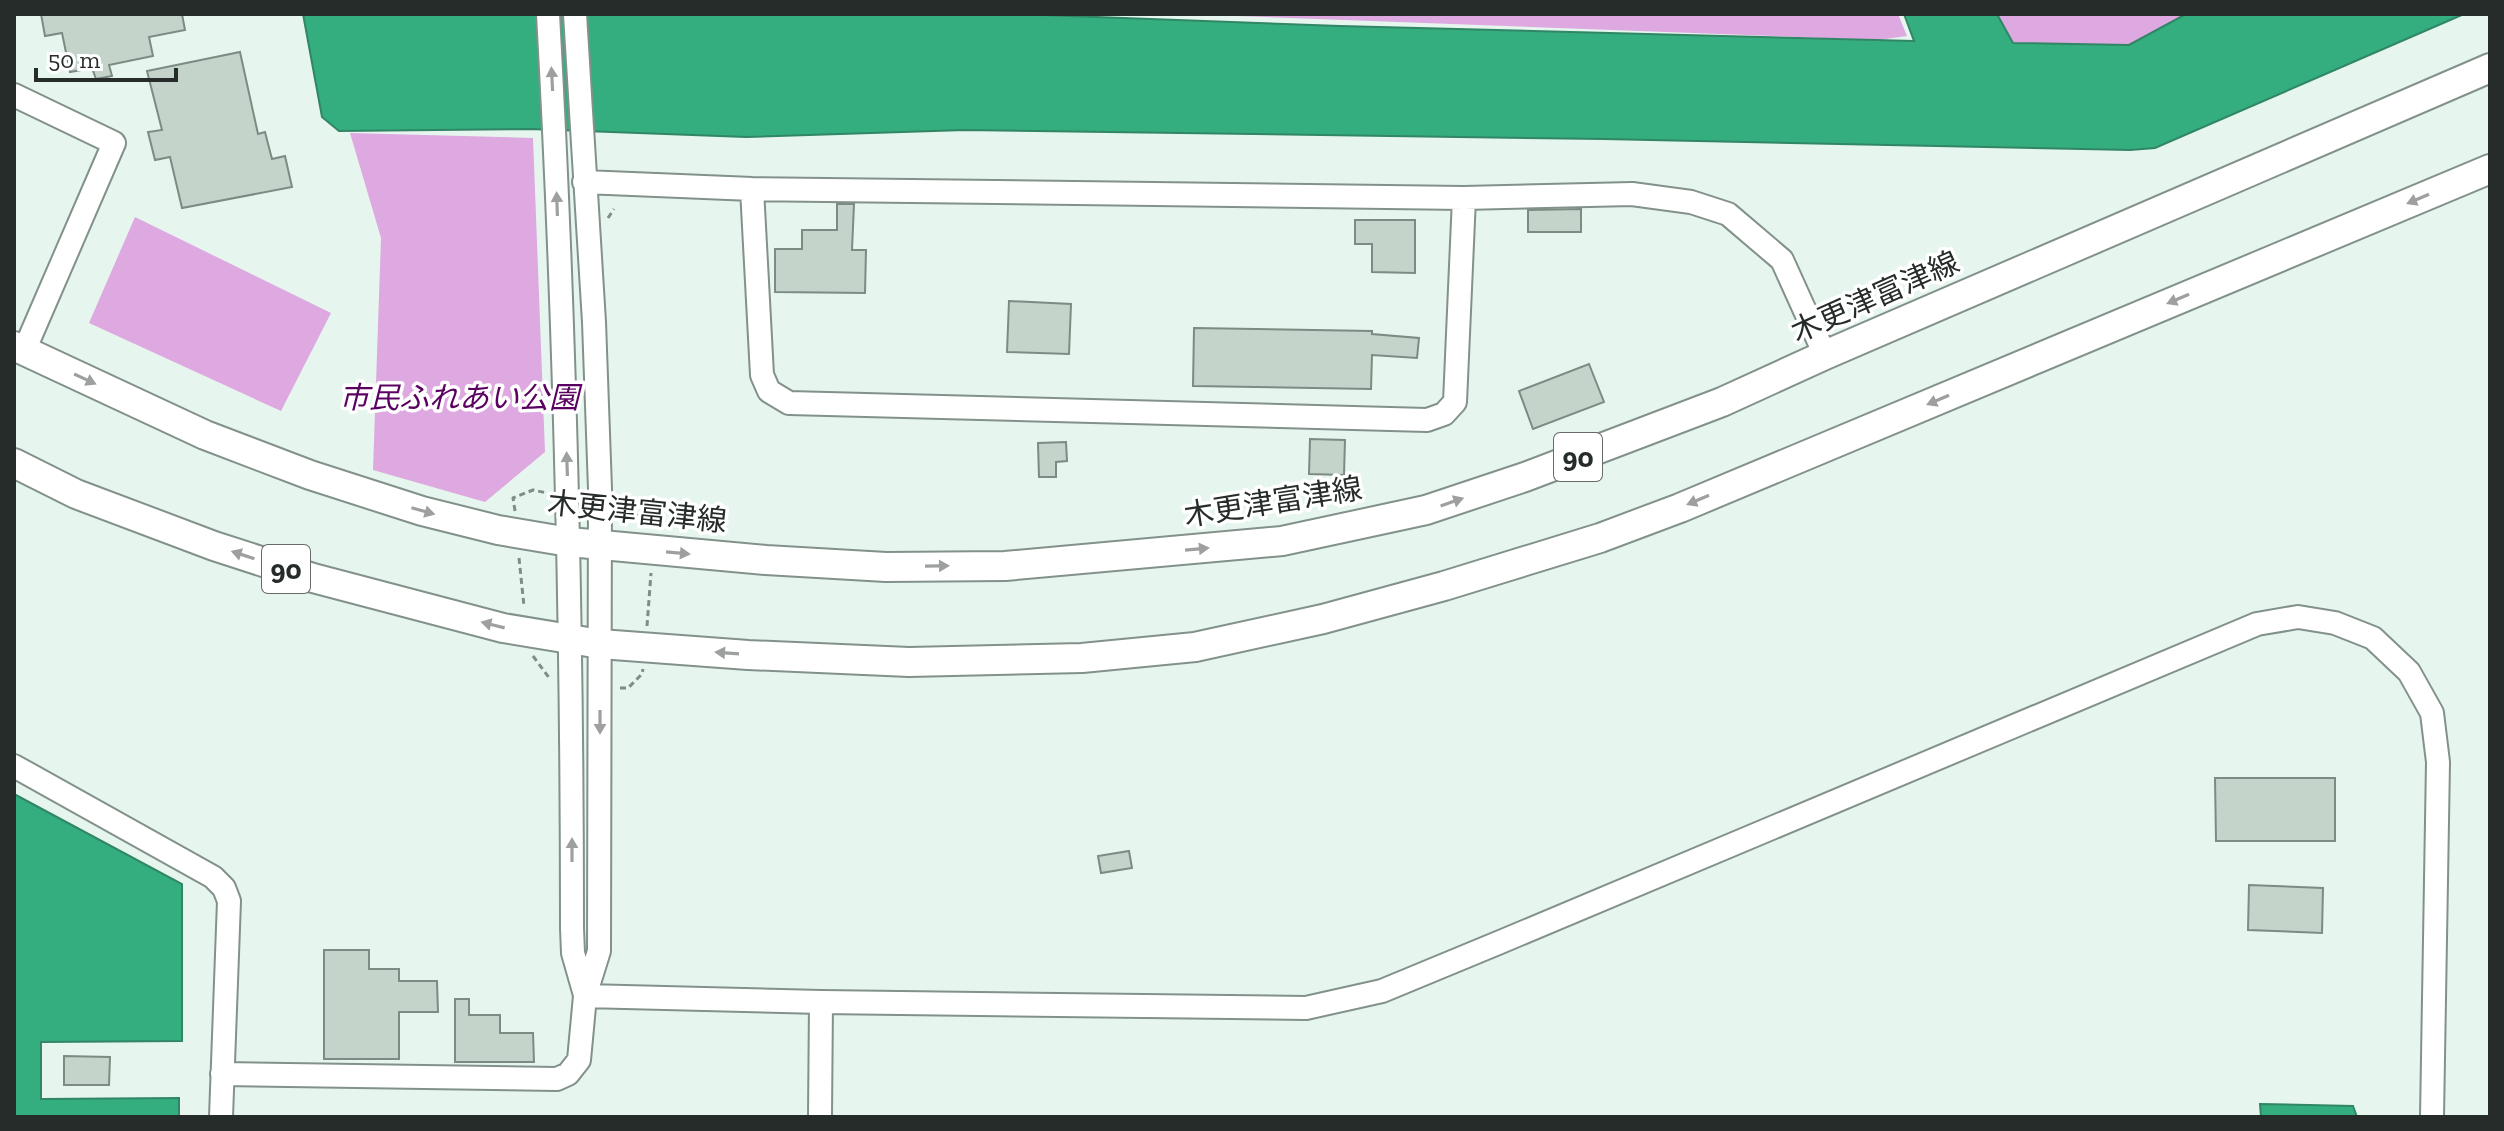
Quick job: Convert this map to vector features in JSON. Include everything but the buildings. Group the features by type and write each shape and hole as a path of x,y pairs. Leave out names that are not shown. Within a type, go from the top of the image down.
{"main road":[{"name":"木更津富津線","path":"19,349 205,435 310,475 422,511 498,530 569,542 886,567 1005,566 1282,541 1426,510 1722,402 2490,68"},
{"name":"90","path":"14,463 76,494 214,546 313,578 503,628 600,644 909,662 1082,658 1195,647 1323,619 1543,557 1680,508 2490,169"}],"street":[{"path":"548,14 569,542 572,928 573,953 585,996"},
{"path":"222,1074 557,1079 568,1074 579,1060 585,996 599,951 600,545 594,322 575,14"},
{"path":"14,95 114,143 19,349"},
{"path":"584,182 752,189 1464,198 1632,194 1691,202 1728,214 1782,260 1825,355"},
{"path":"752,189 762,375 769,391 789,403 1427,420 1444,414 1455,402 1464,198"},
{"path":"585,996 1306,1008 1382,991 2257,624 2298,617 2335,623 2373,638 2409,672 2432,713 2438,762 2432,1117"},
{"path":"14,766 213,877 224,888 229,901 221,1117"},
{"path":"820,1117 821,1002"}],"path":[{"path":"1641,14 1700,14"},
{"path":"533,490 513,498 529,650 552,681"},
{"path":"628,688 642,674 655,532 629,509"}],"green space":[{"path":"1182,14 1898,14 1907,36 1878,40"},
{"path":"1998,14 2186,14 2129,45 2012,43"},
{"name":"市民ふれあい公園","path":"350,133 533,138 545,452 485,502 373,470 381,238"},
{"path":"135,217 331,313 281,411 89,323"}],"shaded area":[{"path":"303,14 1015,14 1914,41 1904,14 1997,14 2013,43 2129,45 2186,14 2464,14 2155,148 2130,150 965,130 746,137 530,129 339,131 322,117"},
{"path":"14,794 182,884 182,1041 41,1042 41,1099 179,1098 179,1117 14,1117"},
{"path":"2260,1104 2353,1106 2357,1117 2261,1117"}]}
